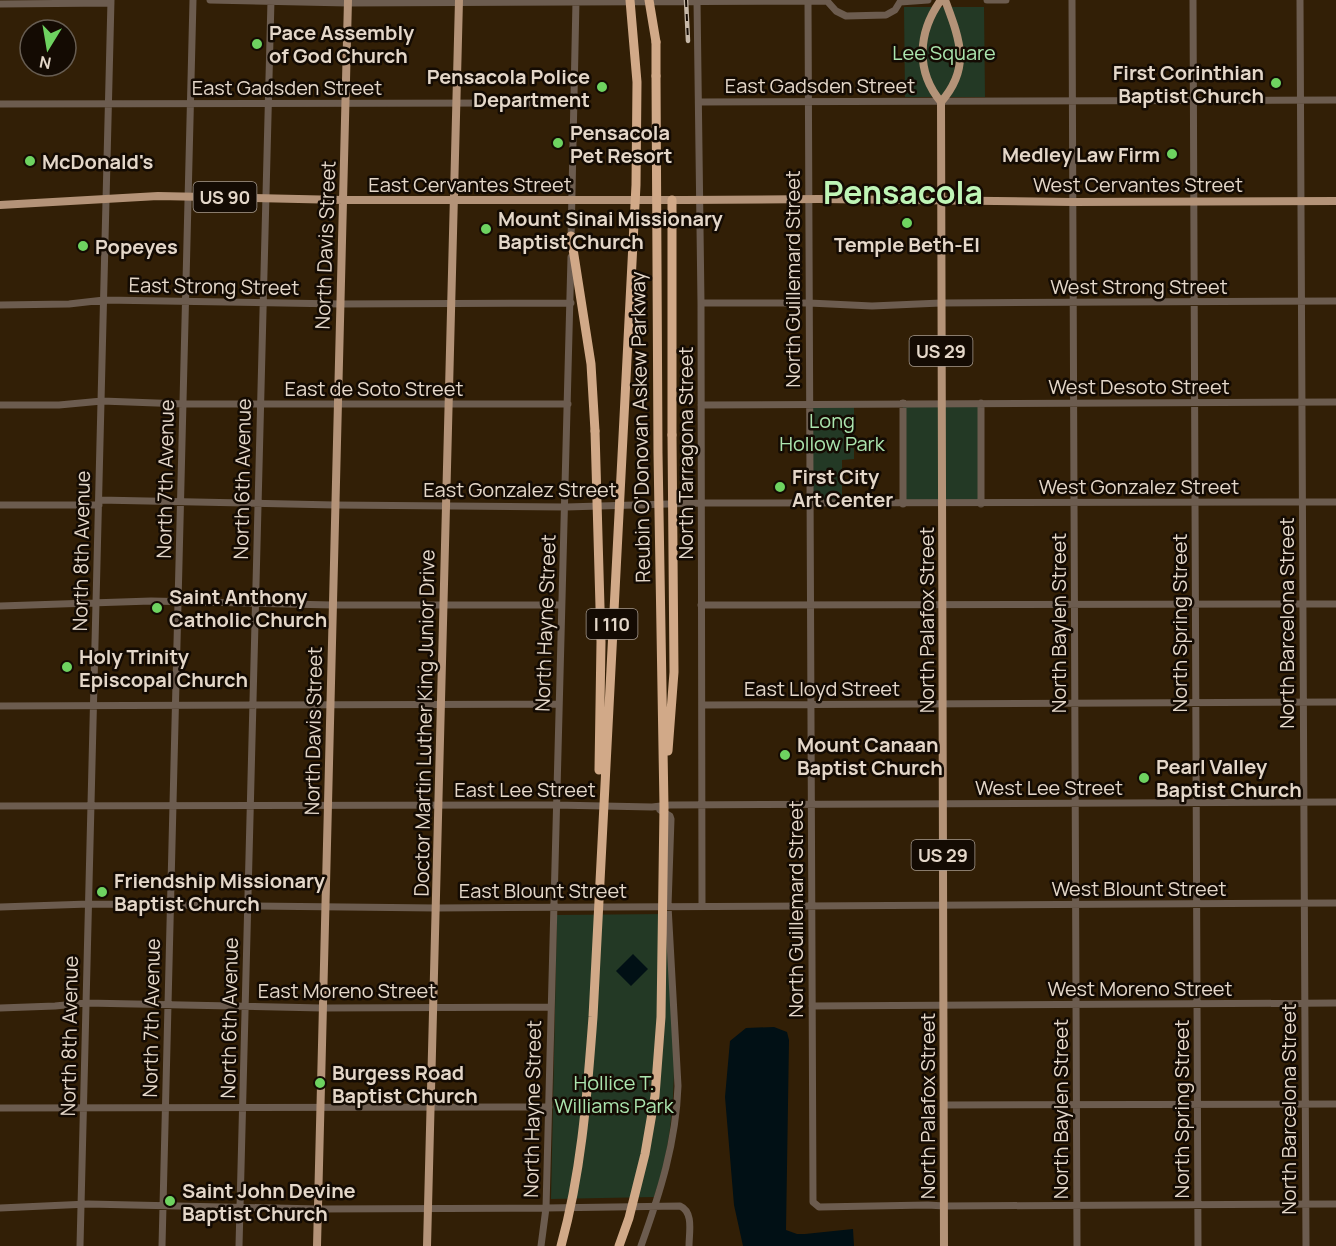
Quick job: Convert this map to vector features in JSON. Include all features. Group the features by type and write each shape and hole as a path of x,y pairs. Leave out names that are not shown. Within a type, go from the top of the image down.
{"highway":[{"name":"Reubin O'Donovan Askew Parkway","path":"561,1246 579,1170 593,1017 637,164 637,82 630,0"},
{"name":"Reubin O'Donovan Askew Parkway","path":"619,1246 629,1218 645,1154 655,1096 661,1017 664,807 658,441 656,42 649,0"},
{"path":"656,0 656,42"},
{"path":"664,807 674,672 672,200"},
{"path":"571,236 591,364 595,430 601,652 598,801 600,858"}],"main road":[{"name":"North Palafox Street","path":"941,102 949,93 960,57 958,34 943,0 933,12 921,53 923,67 932,91 941,102 945,1246"},
{"name":"Doctor Martin Luther King Junior Drive","path":"428,1246 459,1"},
{"name":"North Davis Street","path":"316,1246 348,2"},
{"name":"East Cervantes Street","path":"0,205 188,196 343,200 941,199"},
{"name":"West Cervantes Street","path":"941,199 1073,202 1336,201"}],"street":[{"name":"North 7th Avenue","path":"162,1246 193,0"},
{"path":"210,0 827,1 836,11 846,16 886,15 895,10 900,2 928,0"},
{"path":"987,0 1006,0"},
{"name":"North Baylen Street","path":"1072,0 1077,1246"},
{"name":"North Spring Street","path":"1194,0 1198,1246"},
{"name":"North Barcelona Street","path":"1300,0 1306,1246"},
{"name":"North 6th Avenue","path":"239,1246 271,1"},
{"name":"North Hayne Street","path":"541,1246 546,1208 555,805 566,507 576,1"},
{"name":"North Tarragona Street","path":"697,1 701,303 702,906"},
{"name":"North Guillemard Street","path":"808,1 811,906 815,1205 819,1207 944,1206"},
{"path":"0,4 111,2"},
{"name":"North 8th Avenue","path":"80,1246 108,200 111,2"},
{"name":"East Gadsden Street","path":"699,102 1336,100"},
{"name":"East Gadsden Street","path":"0,104 574,103"},
{"name":"East Strong Street","path":"0,305 69,304 104,300 340,304 571,303"},
{"name":"West Strong Street","path":"941,303 1336,301"},
{"path":"701,303 809,303 872,306 941,303"},
{"name":"East de Soto Street","path":"0,405 59,405 102,401 183,404 568,404"},
{"name":"West Desoto Street","path":"941,403 1336,402"},
{"path":"903,403 903,504"},
{"path":"701,405 941,403"},
{"path":"981,403 981,504"},
{"name":"East Gonzalez Street","path":"0,505 99,502 566,507 702,503 942,504"},
{"name":"West Gonzalez Street","path":"942,504 1336,502"},
{"path":"0,606 96,602 332,605 561,604"},
{"path":"701,605 1336,604"},
{"name":"East Lloyd Street","path":"702,705 1336,702"},
{"path":"0,706 558,704"},
{"name":"West Lee Street","path":"943,805 1336,802"},
{"name":"East Lee Street","path":"0,806 943,805"},
{"path":"641,1246 671,1150 678,1086 668,906 671,819 666,813 652,807"},
{"name":"West Blount Street","path":"943,905 1336,903"},
{"name":"East Blount Street","path":"0,907 88,904 325,908 943,905"},
{"name":"East Moreno Street","path":"0,1008 86,1003 322,1008 551,1007"},
{"name":"West Moreno Street","path":"943,1006 1336,1003"},
{"path":"812,1006 943,1006"},
{"path":"944,1105 1336,1104"},
{"path":"0,1108 549,1107"},
{"path":"0,1208 81,1204 318,1209 680,1206 686,1209 689,1215 690,1246"},
{"path":"944,1206 1336,1204"}],"green space":[{"name":"Lee Square","path":"904,7 984,7 985,97 905,97"},
{"path":"903,403 981,403 981,504 903,504"},
{"name":"Long Hollow Park","path":"809,404 854,404 854,459 842,460 842,504 810,504"},
{"name":"Hollice T. Williams Park","path":"667,914 673,1021 673,1093 664,1163 654,1197 551,1199 557,915"}],"shaded area":[{"path":"633,954 648,969 631,986 616,971"},
{"path":"774,1027 787,1032 789,1040 786,1230 805,1234 853,1229 854,1246 743,1246 734,1205 725,1097 730,1041 746,1028"}],"railway":[{"path":"686,0 688,41"}],"place":[{"name":"Pace Assembly of God Church","path":"257,44"},
{"name":"First Corinthian Baptist Church","path":"1276,83"},
{"name":"Pensacola Police Department","path":"602,87"},
{"name":"Pensacola Pet Resort","path":"558,143"},
{"name":"Medley Law Firm","path":"1172,154"},
{"name":"McDonald's","path":"30,161"},
{"name":"Temple Beth-El","path":"907,223"},
{"name":"Mount Sinai Missionary Baptist Church","path":"486,229"},
{"name":"Popeyes","path":"83,246"},
{"name":"First City Art Center","path":"780,487"},
{"name":"Saint Anthony Catholic Church","path":"157,608"},
{"name":"Holy Trinity Episcopal Church","path":"67,667"},
{"name":"Mount Canaan Baptist Church","path":"785,755"},
{"name":"Pearl Valley Baptist Church","path":"1144,778"},
{"name":"Friendship Missionary Baptist Church","path":"102,892"},
{"name":"Burgess Road Baptist Church","path":"320,1083"},
{"name":"Saint John Devine Baptist Church","path":"170,1201"}],"district":[{"name":"Pensacola","path":"903,192"}]}
